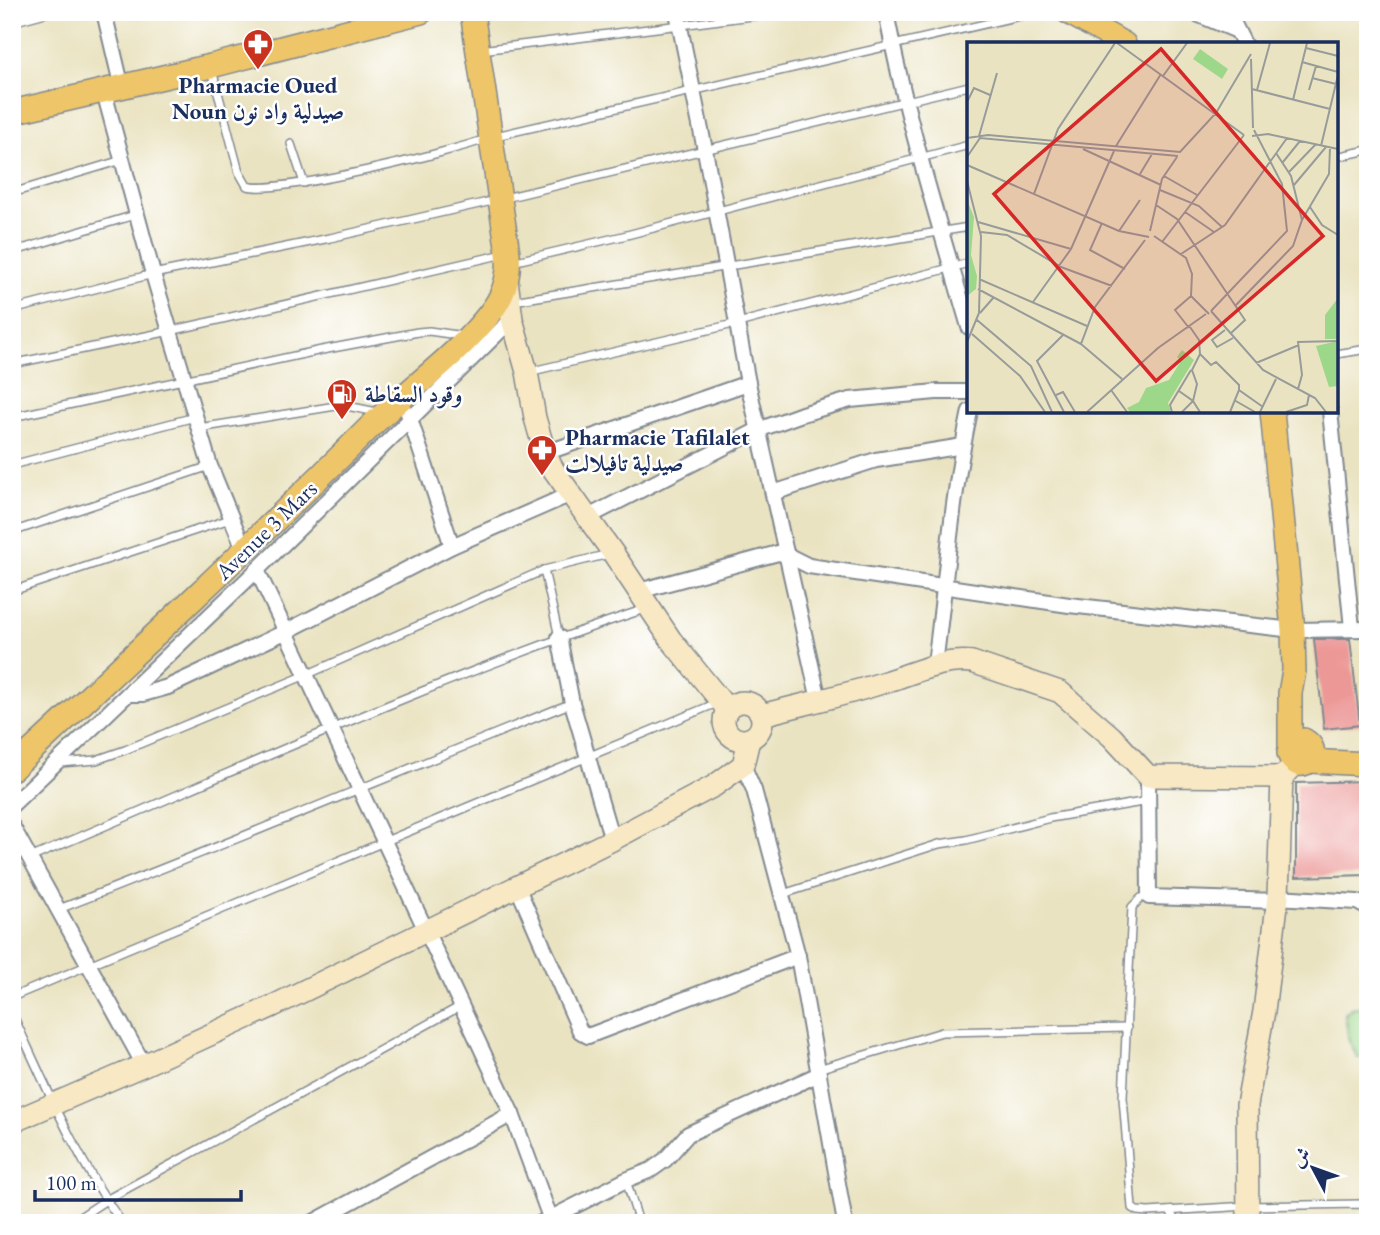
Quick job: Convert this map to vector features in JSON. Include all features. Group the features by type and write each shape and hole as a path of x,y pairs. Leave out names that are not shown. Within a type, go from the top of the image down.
{"main road":[{"path":"472,12 501,199 509,283"},
{"path":"1068,12 1120,42"},
{"path":"12,112 211,66 412,13"},
{"name":"Avenue 3 Mars","path":"12,769 251,561 342,471 470,337 491,312 509,283"},
{"path":"1272,413 1293,630 1294,671 1290,693 1300,757"},
{"path":"1300,757 1368,750"},
{"path":"1300,757 1368,764"}],"street":[{"path":"104,12 122,160 210,466 230,519 333,729 512,1114 548,1221 660,1165 688,1134 818,1071"},
{"path":"886,12 892,45 967,320"},
{"path":"1192,12 1235,30"},
{"path":"1228,12 1243,42"},
{"path":"678,19 748,383 819,699"},
{"path":"509,283 535,418 545,453 553,469 613,552 671,640 724,706 727,733 737,740 754,737 761,727 758,709 746,702 724,706"},
{"path":"452,546 398,411 509,283"},
{"path":"545,453 748,383"},
{"path":"588,517 758,430 850,400 967,392"},
{"path":"935,664 962,446 970,413"},
{"path":"1330,413 1352,628"},
{"path":"773,493 876,460 962,446"},
{"path":"128,694 142,694 168,687 285,632 452,546 571,494"},
{"path":"644,599 772,554 788,555 809,566 1069,605 1293,630 1368,629"},
{"path":"12,805 128,694 251,561"},
{"path":"559,637 572,703 612,840"},
{"path":"761,715 887,682 935,664 957,660 972,662 1059,692 1112,737 1148,776 1149,897 1357,902 1368,908"},
{"path":"749,740 743,765 754,790 798,956 845,1223"},
{"path":"1148,776 1300,757 1264,1011 1247,1105 1248,1215"},
{"path":"12,1122 273,1006 612,840 714,786 743,765"},
{"path":"12,826 144,1065"},
{"path":"517,886 580,1031 588,1036 798,956"},
{"path":"312,1223 512,1114"}],"lane":[{"path":"12,22 49,12"},
{"path":"477,51 678,19 784,12"},
{"path":"211,66 243,182 247,186 258,188 303,183 447,151 491,137 1037,12"},
{"path":"12,310 153,274 501,199 967,87"},
{"path":"291,144 303,183"},
{"path":"509,283 716,212 967,146"},
{"path":"1338,157 1368,150"},
{"path":"12,193 122,160"},
{"path":"12,252 138,214"},
{"path":"12,364 170,331 509,283 726,268 967,227"},
{"path":"527,372 738,323 967,263"},
{"path":"12,417 418,332 470,337"},
{"path":"1338,354 1368,349"},
{"path":"12,465 197,423 342,405 398,411"},
{"path":"12,532 210,466"},
{"path":"12,591 230,519"},
{"path":"56,763 96,760 125,750 306,675 544,570 613,552"},
{"path":"544,570 559,637"},
{"path":"30,858 644,599"},
{"path":"59,909 195,857 572,703"},
{"path":"12,997 587,758 724,706"},
{"path":"783,894 939,844 966,840 1050,818 1148,801"},
{"path":"1149,897 1141,898 1132,907 1123,1098 1132,1208 1137,1211 1248,1215 1360,1204 1368,1208"},
{"path":"71,1223 106,1200 462,1006"},
{"path":"12,1013 54,1104 106,1200 122,1223"},
{"path":"818,1071 942,1032 1127,1028"},
{"path":"626,1180 639,1223"},
{"path":"1170,1211 1176,1223"}],"green space":[{"path":"1368,1006 1368,1056 1358,1058 1349,1041 1345,1014 1351,1008"}],"building":[{"path":"1314,639 1350,639 1360,725 1324,729"},
{"path":"1368,781 1368,875 1296,877 1296,783"}],"place":[{"name":"Pharmacie Oued Noun صيدلية واد نون","path":"258,71"},
{"name":"وقود السقاطة","path":"342,421"},
{"name":"Pharmacie Tafilalet صيدلية تافيلالت","path":"542,477"}]}
